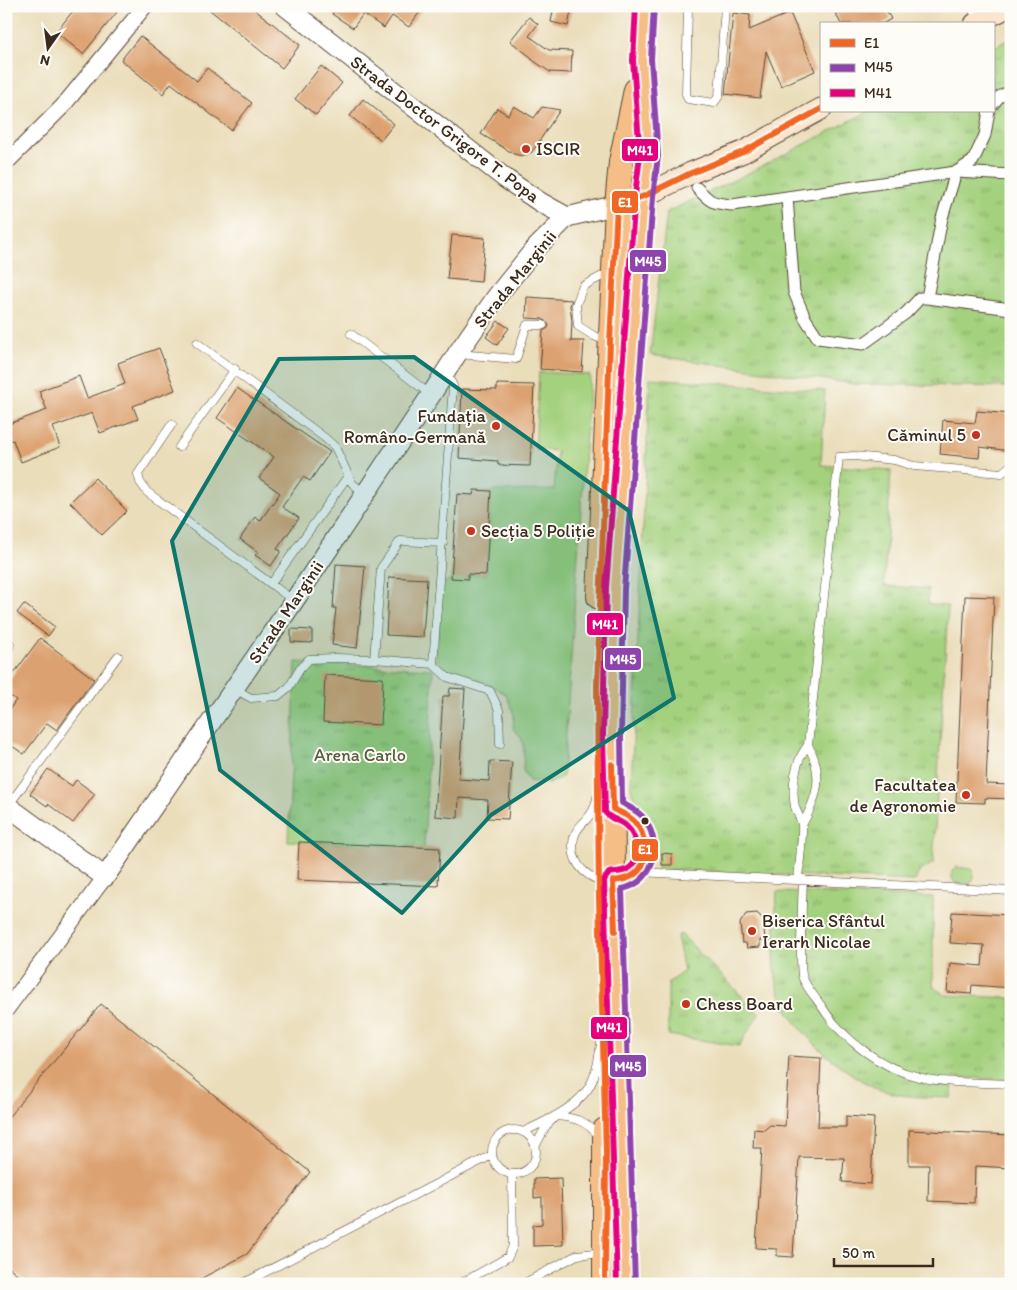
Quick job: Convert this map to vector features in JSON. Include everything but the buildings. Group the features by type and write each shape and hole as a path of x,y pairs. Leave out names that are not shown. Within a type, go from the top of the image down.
{"main road":[{"path":"606,1284 604,1252 606,1153 603,1025 606,881 614,810 612,736 615,589 644,196 649,156 642,58 645,6"},
{"path":"975,17 1008,6"},
{"path":"626,1284 606,881 599,787 597,686 617,206 621,162 642,58"},
{"path":"617,206 743,152 820,110"}],"street":[{"path":"6,164 62,108 145,6"},
{"name":"Strada Doctor Grigore T. Popa","path":"285,6 506,179 540,202 567,216"},
{"path":"994,103 999,96 1011,91"},
{"path":"927,298 942,218 956,172 973,161 985,135 989,112"},
{"path":"697,188 707,199 714,203 732,204 956,172 1011,175"},
{"path":"787,197 794,292 805,318 818,338 863,344 906,313 920,298 1011,309"},
{"path":"567,216 617,206"},
{"name":"Strada Marginii","path":"6,1010 105,877 294,601 497,296 533,251 567,216"},
{"path":"7,805 105,877"}],"lane":[{"path":"688,6 686,94 691,101 714,103 719,96 725,6"},
{"path":"764,6 788,8"},
{"path":"610,342 575,326 576,305 583,286 614,270"},
{"path":"457,354 516,359 527,325 543,325"},
{"path":"351,334 431,395"},
{"path":"197,343 235,369 325,438 338,453 352,483 366,494"},
{"path":"179,447 235,369"},
{"path":"433,664 453,386 444,375"},
{"path":"172,424 138,474 140,482 147,492 294,601"},
{"path":"1011,465 1002,473 921,467 894,460 854,456 839,457 808,744 801,754 793,788 795,806 802,825 800,879 802,976 827,1015 851,1040 889,1066 910,1075 931,1079 1011,1084"},
{"path":"271,584 348,476"},
{"path":"374,659 381,568 400,541 442,543"},
{"path":"6,638 10,644 6,657"},
{"path":"7,805 118,656"},
{"path":"234,688 251,698 278,696 289,687 300,669 309,659 374,659 433,664 447,677 490,691 499,710 500,744"},
{"path":"802,825 812,808 817,791 818,777 813,754 808,744"},
{"path":"606,881 625,880 638,872 644,853 642,834 634,821 614,810"},
{"path":"638,872 1011,891"},
{"path":"535,1147 546,1126 575,1102 593,1080 603,1025"},
{"path":"523,1132 556,1116 580,1120 592,1127 600,1137 606,1153"},
{"path":"507,1131 523,1132 533,1141 535,1147 536,1153 532,1164 521,1173 512,1174 499,1168 492,1155 492,1147 495,1140 500,1134 507,1131"},
{"path":"242,1284 492,1155"},
{"path":"460,1284 508,1257 513,1246 512,1174"},
{"path":"523,1284 577,1255 604,1252"}],"highlighted area":[{"path":"414,357 629,511 674,698 491,815 402,913 220,770 172,541 279,359"}],"green space":[{"path":"1011,38 1011,387 855,384 650,355 667,212 753,171 867,112 994,112 994,47"},
{"path":"539,372 590,375 563,776 549,784 529,781 523,770 524,750 521,737 513,729 514,715 506,694 482,681 451,674 440,667 436,655 441,586 456,577 486,575 491,491 554,490 557,451 535,449"},
{"path":"650,378 825,391 821,465 891,470 884,586 928,589 928,604 948,606 933,863 919,872 915,881 657,869 658,854 654,835 635,799 631,787"},
{"name":"Arena Carlo","path":"296,662 433,669 424,848 288,841"},
{"path":"956,867 971,869 974,876 970,884 955,883 952,878 952,871"},
{"path":"777,892 933,897 933,985 945,995 1011,998 1011,1080 953,1077 952,1098 911,1096 887,1092 872,1086 839,1065 808,1037 795,1021 785,1006 779,991 774,954"},
{"path":"681,934 759,1014 739,1046 668,1035 668,983 684,971 677,936"}],"transit line":[{"name":"M41","path":"617,1284 604,880 609,873 628,869 635,860 636,848 633,836 627,827 605,812 603,736 606,588 635,195 640,156 633,60 636,6"},
{"name":"M45","path":"635,1284 622,889 634,885 643,878 653,859 654,848 649,826 642,816 622,803 621,736 624,589 653,197 658,156 651,59 654,6"},
{"name":"E1","path":"605,1284 606,1153 599,897 597,686 617,205 644,196 691,173 743,152 820,110"},
{"name":"E1","path":"612,764 613,809 627,815 634,821 644,840 645,848 645,855 640,869 630,877 613,881 615,931"}],"place":[{"name":"ISCIR","path":"526,149"},
{"name":"Fundația Româno-Germană","path":"496,426"},
{"name":"Căminul 5","path":"976,435"},
{"name":"Secția 5 Poliție","path":"471,531"},
{"name":"Facultatea de Agronomie","path":"966,795"},
{"name":"Biserica Sfântul Ierarh Nicolae","path":"752,931"},
{"name":"Chess Board","path":"686,1004"}]}
